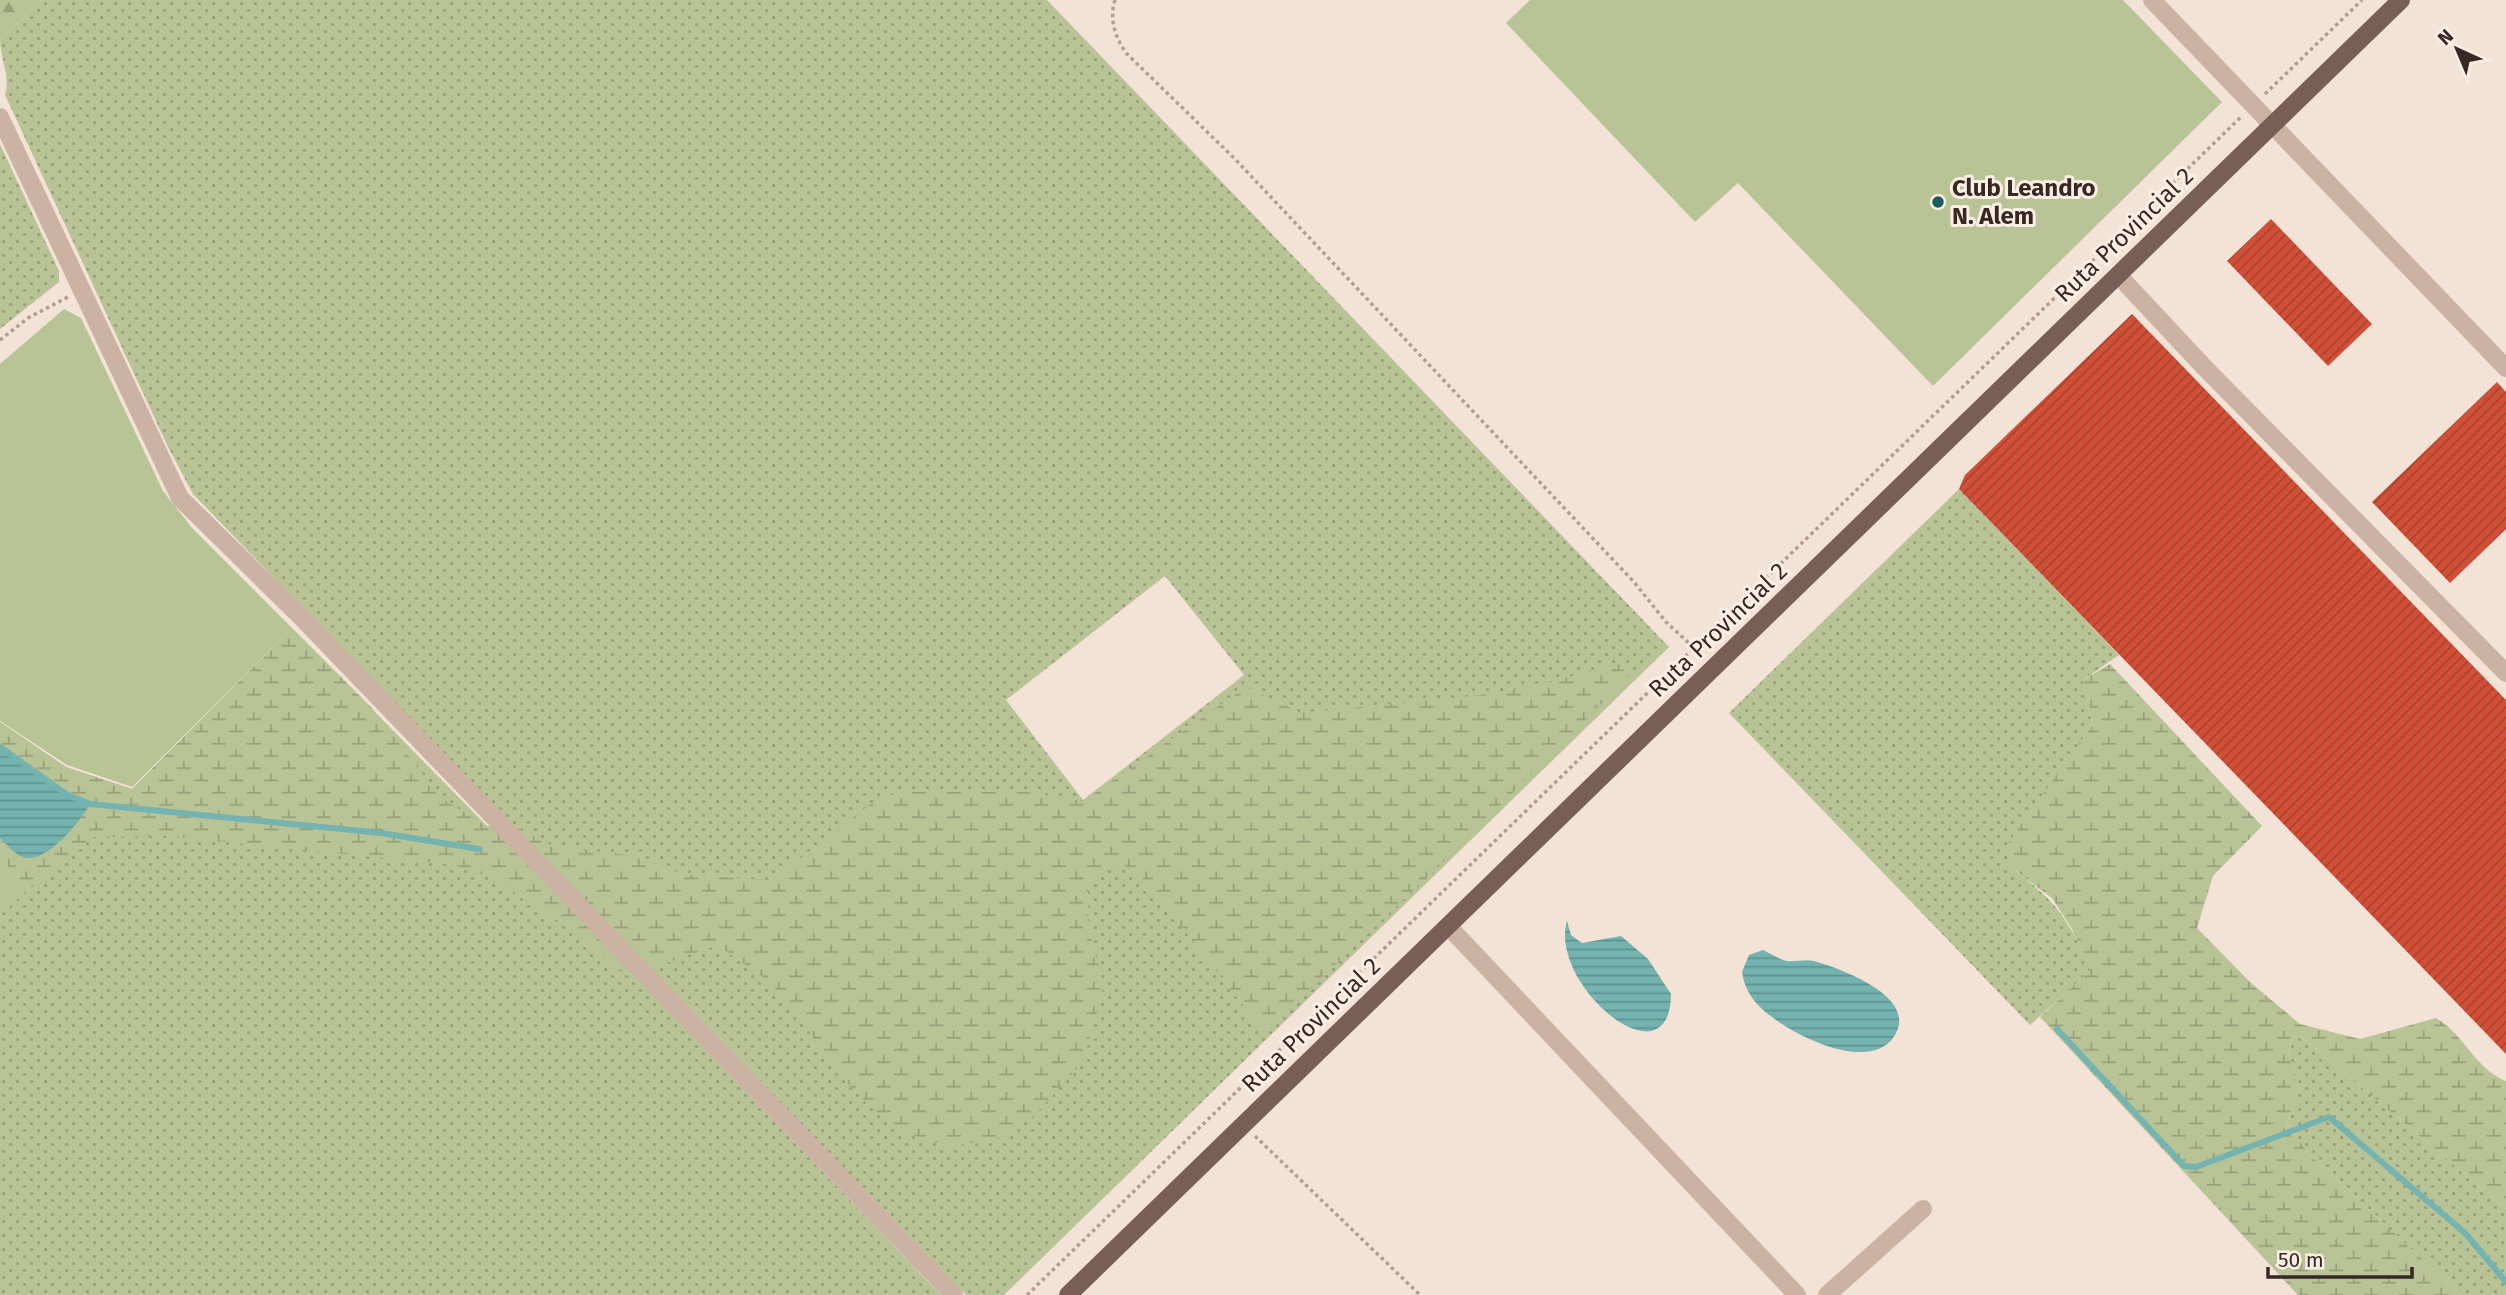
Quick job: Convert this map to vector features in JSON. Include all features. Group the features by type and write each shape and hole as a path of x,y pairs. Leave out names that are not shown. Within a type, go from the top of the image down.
{"main road":[{"name":"Ruta Provincial 2","path":"1068,1295 2401,0"}],"street":[{"path":"2152,0 2255,104 2506,368"},
{"path":"0,117 169,479 189,509 310,627 954,1295"},
{"path":"2118,275 2204,367 2506,673"},
{"path":"1448,926 1797,1295"},
{"path":"1827,1295 1923,1209"}],"path":[{"path":"1115,0 1113,24 1116,38 1126,52 1235,159 1634,582 1666,622 1714,667"},
{"path":"1027,1295 2362,0"},
{"path":"0,340 56,301 83,291"},
{"path":"1243,1125 1420,1295"}],"green space":[{"path":"0,0 42,0 0,39"},
{"path":"42,0 1047,0 1669,647 1004,1295 966,1295 193,494 168,447 5,95 7,81 0,39","holes":["1165,576 1244,675 1083,800 1006,700"]},
{"name":"Club Leandro N. Alem","path":"1530,0 2123,0 2222,102 1933,386 1738,183 1695,222 1506,23"},
{"path":"0,144 59,271 59,282 0,329"},
{"path":"64,309 81,318 163,491 193,529 292,628 132,787 67,765 0,721 0,364"},
{"path":"1959,489 2119,655 2083,680 2093,723 2057,779 2013,869 2041,892 2060,913 2091,970 2030,1025 1729,713"},
{"path":"292,628 640,981 941,1295 0,1295 0,915 29,888 0,722 66,767 132,789"},
{"path":"292,628 372,708 441,798 487,826 517,828 553,846 636,856 685,875 772,880 877,799 901,792 1026,792 1083,801 1246,687 1301,713 1481,695 1544,684 1618,663 1629,676 1457,849 1264,1032 1143,878 1122,864 1102,870 1088,891 1089,931 1104,985 1083,1062 1035,1115 996,1139 948,1147 892,1128 831,1067 809,1031 770,982 717,945 628,977 553,917 529,904 498,879 453,865 167,836 92,837 29,888 0,860 0,722 66,767 132,789"},
{"path":"2110,664 2262,826 2213,876 2197,928 2250,982 2300,1024 2360,1039 2436,1018 2455,1033 2486,1068 2506,1081 2506,1209 2303,1038 2294,1036 2288,1051 2299,1086 2287,1123 2309,1154 2461,1295 2298,1295 2040,1017 2090,970 2072,929 2052,898 2013,869 2004,849 2093,724 2083,680"},
{"path":"0,858 29,888 0,915"},
{"path":"2294,1036 2303,1038 2506,1209 2506,1295 2461,1295 2309,1154 2287,1123 2299,1086 2288,1051"}],"water":[{"path":"0,747 66,794 90,804 54,847 35,857 19,855 0,838"},
{"path":"1567,921 1571,935 1582,943 1621,936 1648,959 1671,994 1665,1020 1652,1031 1633,1029 1612,1016 1591,997 1575,972 1566,946"},
{"path":"1763,950 1784,960 1810,960 1827,965 1875,987 1897,1010 1899,1024 1893,1038 1880,1048 1864,1052 1844,1050 1824,1045 1785,1026 1758,1005 1744,981 1742,972 1749,955"}],"building":[{"path":"2271,219 2372,324 2328,366 2227,261"},
{"path":"2132,314 2506,700 2506,1054 1959,489 1965,475"},
{"path":"2497,382 2506,392 2506,529 2450,583 2372,502"}],"waterway":[{"path":"0,747 66,794 90,804 381,833 479,849"},
{"path":"2057,1029 2184,1166 2196,1167 2329,1117 2465,1233 2506,1282"}],"place":[{"name":"Club Leandro N. Alem","path":"1938,202"}]}
